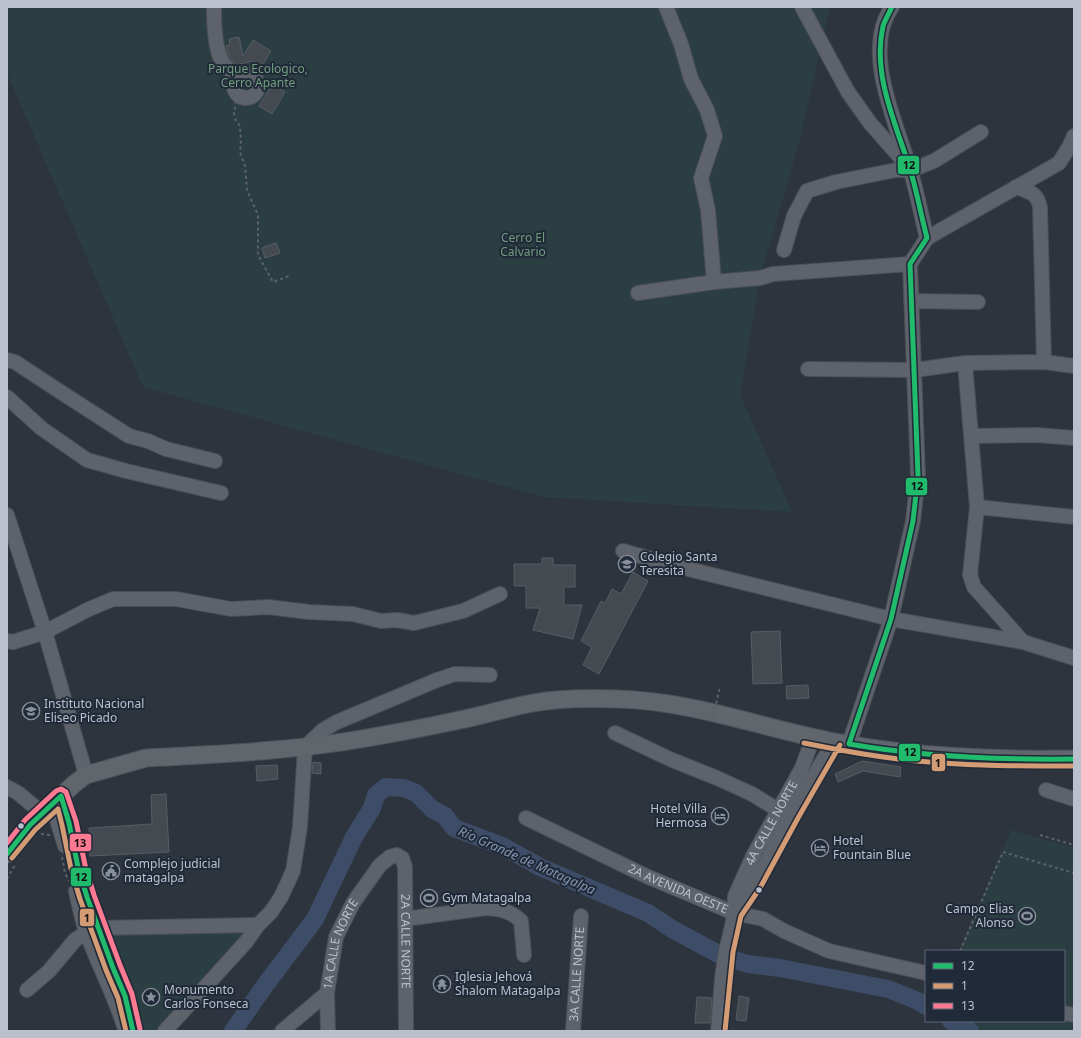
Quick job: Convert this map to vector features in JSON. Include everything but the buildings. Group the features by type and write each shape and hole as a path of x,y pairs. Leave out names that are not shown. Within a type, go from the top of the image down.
{"main road":[{"path":"12,857 30,824 86,775 146,758 254,752 346,742 443,724 533,703 586,698 621,699 663,703 804,736 882,750 956,757 1074,759"}],"street":[{"path":"214,7 214,20 220,57 228,69 237,78"},
{"path":"666,7 681,44 691,79 707,110 715,136 701,178 708,210 714,282"},
{"path":"802,7 832,66 848,92 870,123 911,170"},
{"path":"892,7 888,13 882,31 880,64 883,82 911,170 927,238"},
{"path":"247,74 254,77 258,84 255,94 248,98 240,96 235,90 234,86 237,78 247,74"},
{"path":"784,250 794,216 807,191 836,182 896,170 911,170 934,161 981,132"},
{"path":"638,293 714,282 760,278 773,274 910,264 927,238 1059,163 1069,148 1074,136"},
{"path":"1016,187 1032,193 1038,199 1040,207 1044,362"},
{"name":"4A CALLE NORTE","path":"718,1031 722,978 733,918 735,896 740,881 785,812 842,743 891,619 913,521 918,476 910,264"},
{"path":"911,301 978,302"},
{"path":"7,360 15,362 130,436 148,441 166,449 215,461"},
{"path":"808,370 915,370 965,363 1044,362 1074,366"},
{"path":"965,363 977,507 970,575 974,587 1023,642"},
{"path":"7,398 41,428 87,460 126,471 221,493"},
{"path":"972,436 1037,435 1074,438"},
{"path":"977,507 1074,517"},
{"path":"7,515 45,632 86,775"},
{"path":"623,551 668,564 891,619 1023,642 1074,658"},
{"path":"7,641 13,642 45,632 113,599 176,599 231,609 268,607 310,612 353,614 381,621 397,620 414,623 463,611 500,594"},
{"path":"165,1031 246,942 258,925 271,912 281,897 293,871 300,827 305,747 323,730 337,722 437,680 455,674 490,675"},
{"path":"615,733 672,760 752,794 785,812"},
{"name":"4A CALLE NORTE","path":"785,812 809,752 809,740 804,736"},
{"path":"7,787 18,793 52,804 69,823 92,930 126,1031"},
{"path":"1046,790 1074,799"},
{"path":"52,804 61,832 78,900 125,996 133,1031"},
{"name":"2A AVENIDA OESTE","path":"526,818 733,918 763,920 829,951 925,973"},
{"name":"2A CALLE NORTE","path":"397,855 402,858 405,867 406,1031"},
{"name":"1A CALLE NORTE","path":"282,1031 327,993 336,937 353,903 380,865 390,856 397,855"},
{"path":"405,919 486,908 499,909 515,915 521,921 524,955"},
{"name":"3A CALLE NORTE","path":"573,1031 581,916"},
{"path":"27,990 49,971 74,940 92,930 258,925"},
{"path":"327,993 328,1031"}],"path":[{"path":"240,96 236,101 234,114 236,121 240,126 240,152 245,166 247,190 258,215 258,255 273,282 289,276"},
{"path":"712,721 720,688"},
{"path":"37,838 42,833 52,835"},
{"path":"1040,835 1074,845"},
{"path":"61,851 65,873 78,900"},
{"path":"960,950 1003,852 1074,873"},
{"path":"7,879 12,857"}],"green space":[{"name":"Cerro El Calvario","path":"7,7 830,7 800,139 760,278 740,395 792,512 544,497 143,387 7,73"},
{"name":"Campo Elias Alonso","path":"1011,830 1074,848 1074,1031 970,1031 953,1022 1065,1022 1065,950 959,950"},
{"path":"258,925 164,1031 133,1031 97,928"}],"waterway":[{"name":"Río Grande de Matagalpa","path":"233,1031 315,919 354,837 372,808 376,795 386,787 404,788 416,793 432,809 445,816 454,828 502,846 540,867 648,913 672,929 722,956 748,964 780,968 888,989 925,1005"},
{"name":"Río Grande de Matagalpa","path":"953,1022 970,1031"}],"transit line":[{"name":"12","path":"892,7 883,26 880,44 883,81 892,117 912,178 927,238 910,264 918,476 913,521 891,619 849,744 905,752 961,757 1074,759"},
{"name":"1","path":"804,743 868,755 927,762 990,765 1074,766"},
{"name":"1","path":"725,1031 733,952 741,916 760,888 840,745"},
{"name":"13","path":"7,843 25,820 56,791 61,789 66,792 76,821 85,865 94,895 132,994 140,1029"},
{"name":"12","path":"7,854 30,825 61,796 69,823 78,867 87,897 125,996 133,1031"},
{"name":"1","path":"12,858 35,830 58,809 71,869 80,899 118,998 126,1031"}],"place":[{"name":"Colegio Santa Teresita","path":"627,564"},
{"name":"Instituto Nacional Eliseo Picado","path":"31,711"},
{"name":"Hotel Villa Hermosa","path":"720,816"},
{"name":"Hotel Fountain Blue","path":"820,848"},
{"name":"Complejo judicial matagalpa","path":"111,871"},
{"name":"Gym Matagalpa","path":"429,898"},
{"name":"Campo Elias Alonso","path":"1027,916"},
{"name":"Iglesia Jehová Shalom Matagalpa","path":"442,984"},
{"name":"Monumento Carlos Fonseca","path":"151,997"}],"park label":[{"name":"Parque Ecologico, Cerro Apante","path":"258,76"}]}
